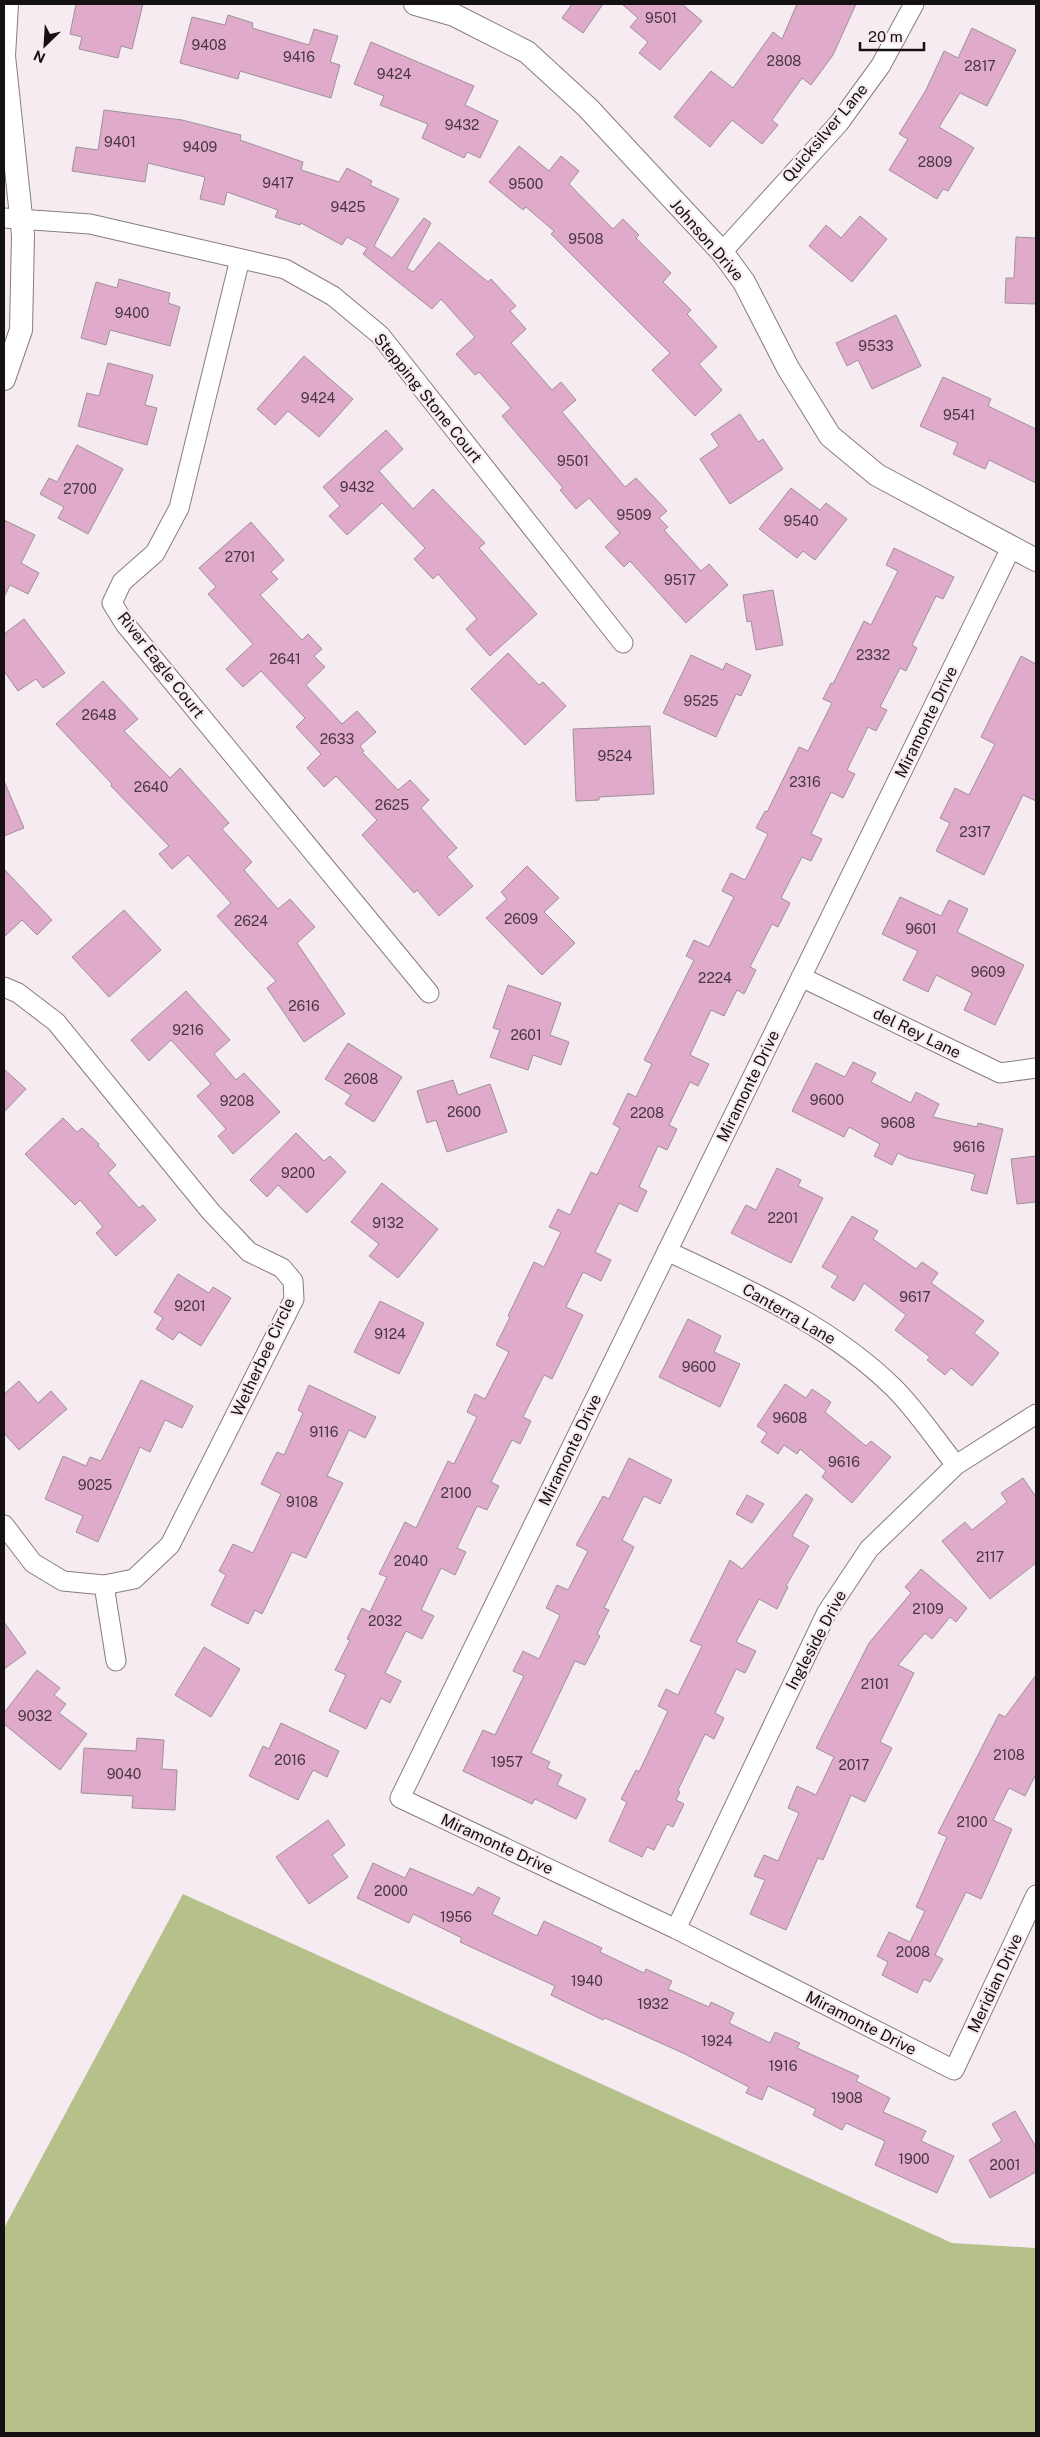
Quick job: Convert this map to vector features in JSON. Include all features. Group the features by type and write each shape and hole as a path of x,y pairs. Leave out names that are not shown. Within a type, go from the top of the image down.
{"street":[{"path":"4,379 20,330 23,236 13,218 4,56 8,4"},
{"name":"Johnson Drive","path":"415,4 454,15 527,52 588,108 722,252 744,282 788,368 830,436 877,475 1036,560"},
{"name":"Quicksilver Lane","path":"722,252 839,123 881,66 914,4"},
{"name":"Stepping Stone Court","path":"13,218 90,224 285,269 333,296 380,335 623,643"},
{"name":"River Eagle Court","path":"240,259 179,508 155,553 122,582 112,603 125,624 430,993"},
{"name":"Miramonte Drive","path":"954,2070 676,1929 400,1798 1011,548"},
{"name":"del Rey Lane","path":"801,977 1000,1073 1036,1068"},
{"name":"Wetherbee Circle","path":"4,988 18,992 56,1022 211,1212 249,1252 282,1268 293,1281 294,1299 170,1545 134,1579 104,1585 62,1582 34,1563 4,1525"},
{"name":"Canterra Lane","path":"667,1251 751,1291 828,1334 894,1388 956,1465"},
{"name":"Ingleside Drive","path":"676,1929 827,1612 869,1549 956,1465 1036,1414"},
{"path":"104,1585 116,1661"},
{"name":"Meridian Drive","path":"954,2070 1036,1895"}],"green space":[{"path":"183,1894 952,2243 1036,2248 1036,2433 4,2433 4,2228"}],"building":[{"path":"76,4 143,4 132,49 121,46 118,58 79,49 82,37 70,34"},
{"path":"572,4 603,4 583,33 562,18"},
{"path":"622,4 682,4 702,21 660,70 639,53 648,42 630,27 638,18"},
{"path":"797,4 856,4 833,55 811,85 802,78 772,120 778,125 762,144 732,120 710,147 674,117 711,71 733,88 773,32 782,39"},
{"path":"228,15 253,23 252,28 309,45 314,29 338,36 330,62 340,65 331,98 240,71 238,79 180,63 192,17 225,25"},
{"path":"972,28 1016,50 987,106 960,93 939,127 974,148 948,191 943,189 937,199 889,170 908,139 899,134 926,90 944,51 958,58"},
{"path":"371,42 474,86 465,105 498,121 480,158 467,152 464,158 422,138 428,124 380,105 384,96 354,84"},
{"path":"104,110 182,120 241,135 240,140 303,162 301,170 339,182 347,168 372,181 370,185 399,199 374,246 392,258 424,218 431,223 407,268 413,272 439,242 488,282 491,279 516,306 510,311 526,329 511,343 552,390 561,382 576,400 562,412 625,487 636,478 667,511 659,518 668,527 664,530 701,571 709,564 728,585 686,623 630,561 624,567 605,547 620,533 589,498 576,509 560,490 563,488 502,416 511,408 479,372 475,375 456,354 475,337 441,299 432,309 363,254 367,248 347,237 342,245 301,223 300,225 275,217 278,210 227,192 224,205 200,199 205,177 148,163 145,182 72,171 76,147 98,150"},
{"path":"519,146 549,171 561,156 579,171 569,184 613,229 623,219 639,235 636,238 671,273 663,282 691,310 687,314 717,347 699,364 722,390 695,416 652,370 670,353 551,234 554,231 526,207 523,210 489,182"},
{"path":"860,216 887,239 852,282 809,246 826,225 841,238"},
{"path":"1016,237 1036,238 1036,304 1005,303 1006,278 1014,278"},
{"path":"119,279 170,293 168,303 180,307 170,346 110,330 106,345 81,338 96,282 117,288"},
{"path":"896,315 921,366 872,389 858,360 847,366 836,343"},
{"path":"304,356 353,399 319,437 288,411 275,425 257,409"},
{"path":"108,363 153,375 145,405 157,408 147,445 78,426 87,393 99,396"},
{"path":"943,377 991,399 988,406 1036,429 1036,483 989,460 985,469 953,454 958,443 920,426"},
{"path":"740,414 758,442 763,439 783,469 730,504 700,459 719,446 711,434"},
{"path":"386,430 403,449 379,471 413,509 433,489 485,543 479,548 537,614 490,656 466,629 477,619 438,574 433,579 414,559 425,548 382,503 347,535 329,516 340,506 323,487"},
{"path":"77,445 123,469 88,534 58,518 64,507 40,494 49,478 57,482"},
{"path":"791,488 820,510 826,503 847,519 815,560 803,551 797,558 759,529"},
{"path":"4,520 35,535 21,563 39,573 28,594 10,585 4,597"},
{"path":"251,522 284,560 271,572 278,579 260,595 302,640 308,634 322,649 314,656 325,667 306,685 342,724 357,711 376,732 360,746 364,751 362,752 398,790 410,780 429,800 421,808 457,848 447,857 473,886 439,916 417,890 414,893 362,835 377,820 336,776 324,787 307,768 321,754 296,727 305,718 261,671 243,687 226,669 253,644 208,594 216,587 199,568"},
{"path":"894,548 954,577 943,599 936,596 912,645 917,648 906,671 900,668 880,707 887,710 876,731 868,727 847,770 855,774 843,798 831,792 811,834 822,839 811,861 802,857 781,898 790,903 778,927 772,924 750,967 756,970 744,994 737,990 724,1016 711,1010 690,1055 709,1064 698,1086 690,1082 669,1125 677,1129 667,1150 658,1146 639,1187 647,1191 637,1212 619,1203 595,1252 611,1260 601,1281 583,1272 566,1307 583,1315 552,1379 544,1375 523,1417 531,1421 520,1444 512,1440 491,1482 499,1486 487,1510 477,1506 457,1548 466,1552 455,1575 441,1568 421,1610 434,1616 422,1639 406,1631 385,1673 401,1681 390,1703 381,1698 366,1729 329,1711 346,1675 335,1670 350,1640 347,1639 362,1608 370,1612 387,1577 379,1574 405,1522 416,1528 448,1461 454,1464 477,1417 467,1412 475,1394 485,1399 509,1352 496,1345 510,1317 508,1316 534,1262 544,1267 561,1232 549,1227 558,1209 570,1215 591,1172 597,1175 620,1128 613,1124 628,1093 636,1097 652,1064 644,1060 694,960 686,956 694,940 709,947 734,897 722,891 731,873 745,880 768,834 756,828 765,811 767,812 799,747 808,751 832,703 823,699 831,683 833,684 864,621 871,625 898,571 886,565"},
{"path":"773,590 783,645 756,650 751,621 747,622 743,595"},
{"path":"24,619 65,673 43,688 36,679 18,691 4,671 4,634"},
{"path":"508,653 539,685 543,682 566,706 525,745 471,689"},
{"path":"691,655 723,670 726,663 751,675 741,696 736,694 716,737 663,713"},
{"path":"1021,656 1036,664 1036,801 1023,795 984,875 936,851 950,823 940,818 955,788 969,795 995,744 981,737"},
{"path":"103,681 138,719 124,731 170,778 180,768 229,823 222,829 252,862 244,870 278,909 290,899 315,927 297,943 345,1014 304,1042 267,988 276,981 217,916 231,903 188,855 172,869 159,854 169,846 111,786 112,784 56,724"},
{"path":"650,726 654,794 599,797 599,800 576,801 573,729"},
{"path":"4,781 24,828 4,836"},
{"path":"527,866 559,898 544,912 575,943 542,975 486,918 507,899 501,892"},
{"path":"4,869 52,920 37,935 22,920 4,937"},
{"path":"900,897 941,916 949,900 968,909 957,932 1024,965 995,1025 964,1010 972,993 936,975 928,992 903,980 918,951 882,934"},
{"path":"124,910 161,950 109,997 72,957"},
{"path":"508,985 561,1003 550,1035 569,1042 561,1065 533,1055 528,1070 490,1057 500,1030 493,1028"},
{"path":"186,991 230,1040 214,1054 236,1080 244,1073 280,1112 233,1154 218,1136 226,1129 197,1096 211,1084 171,1040 149,1061 131,1040"},
{"path":"348,1043 402,1077 374,1122 345,1104 351,1095 325,1079"},
{"path":"853,1062 876,1073 871,1082 911,1103 916,1092 939,1104 933,1117 977,1127 978,1123 1003,1129 987,1194 971,1190 975,1174 908,1158 898,1153 892,1165 874,1156 880,1144 849,1127 844,1137 792,1111 816,1063 845,1077"},
{"path":"4,1069 26,1089 4,1112"},
{"path":"453,1080 458,1095 490,1084 507,1132 447,1152 436,1120 427,1123 417,1091"},
{"path":"63,1118 77,1132 82,1128 99,1144 98,1146 116,1165 108,1173 139,1208 143,1205 156,1220 116,1256 96,1233 103,1227 80,1200 75,1205 25,1154"},
{"path":"296,1133 324,1161 330,1156 346,1172 307,1213 278,1185 267,1197 250,1180"},
{"path":"1036,1156 1036,1202 1017,1204 1011,1159"},
{"path":"777,1168 801,1180 798,1186 823,1198 791,1263 731,1233 746,1205 756,1210"},
{"path":"382,1183 438,1229 398,1278 369,1256 379,1244 351,1222"},
{"path":"852,1216 878,1231 873,1239 916,1269 922,1262 938,1273 931,1283 984,1321 974,1333 999,1353 972,1386 951,1368 945,1375 927,1360 930,1357 895,1330 906,1315 864,1283 854,1301 831,1287 838,1276 822,1267"},
{"path":"178,1274 209,1293 213,1287 231,1298 201,1346 179,1332 173,1340 156,1329 163,1318 154,1312"},
{"path":"380,1301 424,1323 399,1374 354,1352"},
{"path":"688,1319 721,1336 714,1352 740,1364 720,1407 659,1377"},
{"path":"141,1380 193,1406 182,1428 165,1420 150,1452 140,1447 98,1542 76,1532 83,1516 45,1499 63,1456 86,1466 90,1457 101,1461"},
{"path":"19,1381 38,1403 51,1391 67,1409 19,1450 4,1433 4,1394"},
{"path":"785,1384 806,1398 812,1389 831,1402 825,1412 866,1446 871,1441 891,1457 852,1503 822,1477 826,1471 800,1449 797,1454 784,1445 778,1454 761,1442 767,1433 757,1426"},
{"path":"309,1385 376,1417 365,1438 349,1430 327,1476 343,1483 306,1558 292,1552 262,1614 255,1610 248,1624 211,1605 226,1575 219,1571 233,1544 253,1553 281,1494 261,1484 277,1452 284,1455 303,1413 298,1410"},
{"path":"629,1458 672,1480 660,1504 644,1496 622,1540 634,1547 604,1608 609,1610 597,1634 600,1636 585,1665 575,1661 531,1753 550,1762 547,1768 562,1775 557,1785 586,1799 576,1819 535,1799 532,1804 463,1771 483,1730 495,1735 524,1676 513,1671 523,1651 539,1659 560,1615 546,1608 557,1585 568,1590 588,1551 576,1545 603,1496 609,1499"},
{"path":"1023,1478 1036,1497 1036,1563 990,1599 942,1541 965,1522 972,1530 1007,1502 1001,1493"},
{"path":"806,1494 813,1499 792,1536 809,1546 786,1586 788,1587 777,1609 759,1599 736,1642 756,1651 745,1673 736,1669 715,1713 724,1718 714,1739 705,1734 678,1790 680,1792 676,1800 684,1804 673,1827 667,1824 654,1850 647,1847 642,1857 609,1841 627,1802 621,1799 636,1770 639,1772 668,1711 658,1706 666,1689 678,1695 702,1646 690,1641 730,1560 742,1569"},
{"path":"747,1495 764,1504 752,1523 736,1514"},
{"path":"921,1569 967,1608 956,1622 950,1617 932,1639 925,1633 898,1665 914,1673 880,1742 892,1748 865,1802 851,1795 823,1860 818,1858 786,1930 750,1914 765,1880 754,1876 764,1855 778,1861 799,1813 788,1808 797,1786 816,1795 834,1757 816,1748 869,1643 911,1593 905,1587"},
{"path":"4,1622 26,1653 4,1669"},
{"path":"204,1647 240,1669 211,1717 175,1695"},
{"path":"37,1670 60,1688 54,1695 66,1704 59,1713 87,1734 60,1770 4,1724 4,1713"},
{"path":"1036,1675 1036,1774 1025,1796 1009,1788 993,1820 1012,1829 992,1875 981,1899 966,1892 935,1955 943,1959 930,1982 924,1979 917,1993 882,1975 888,1962 877,1956 889,1932 910,1942 925,1911 916,1907 947,1837 938,1833 999,1714 1005,1717"},
{"path":"281,1723 339,1751 327,1777 313,1770 298,1800 249,1776 263,1746 269,1749"},
{"path":"137,1738 164,1740 162,1769 177,1770 175,1810 132,1808 133,1796 81,1793 84,1748 136,1751"},
{"path":"328,1820 345,1845 332,1855 348,1877 309,1904 276,1857"},
{"path":"373,1863 405,1878 410,1868 473,1895 478,1887 500,1898 492,1914 537,1936 544,1921 602,1948 600,1952 644,1973 646,1969 672,1981 668,1989 709,2007 711,2002 734,2013 729,2023 770,2043 775,2032 800,2043 797,2048 859,2076 856,2081 890,2098 883,2112 926,2131 921,2141 954,2156 937,2193 875,2165 885,2141 846,2123 842,2130 813,2115 816,2109 768,2086 762,2100 746,2093 749,2087 685,2054 605,2018 603,2020 551,1995 555,1986 460,1942 462,1938 413,1914 409,1923 357,1898"},
{"path":"1015,2111 1036,2147 1036,2172 990,2198 969,2160 1002,2141 992,2124"}]}
